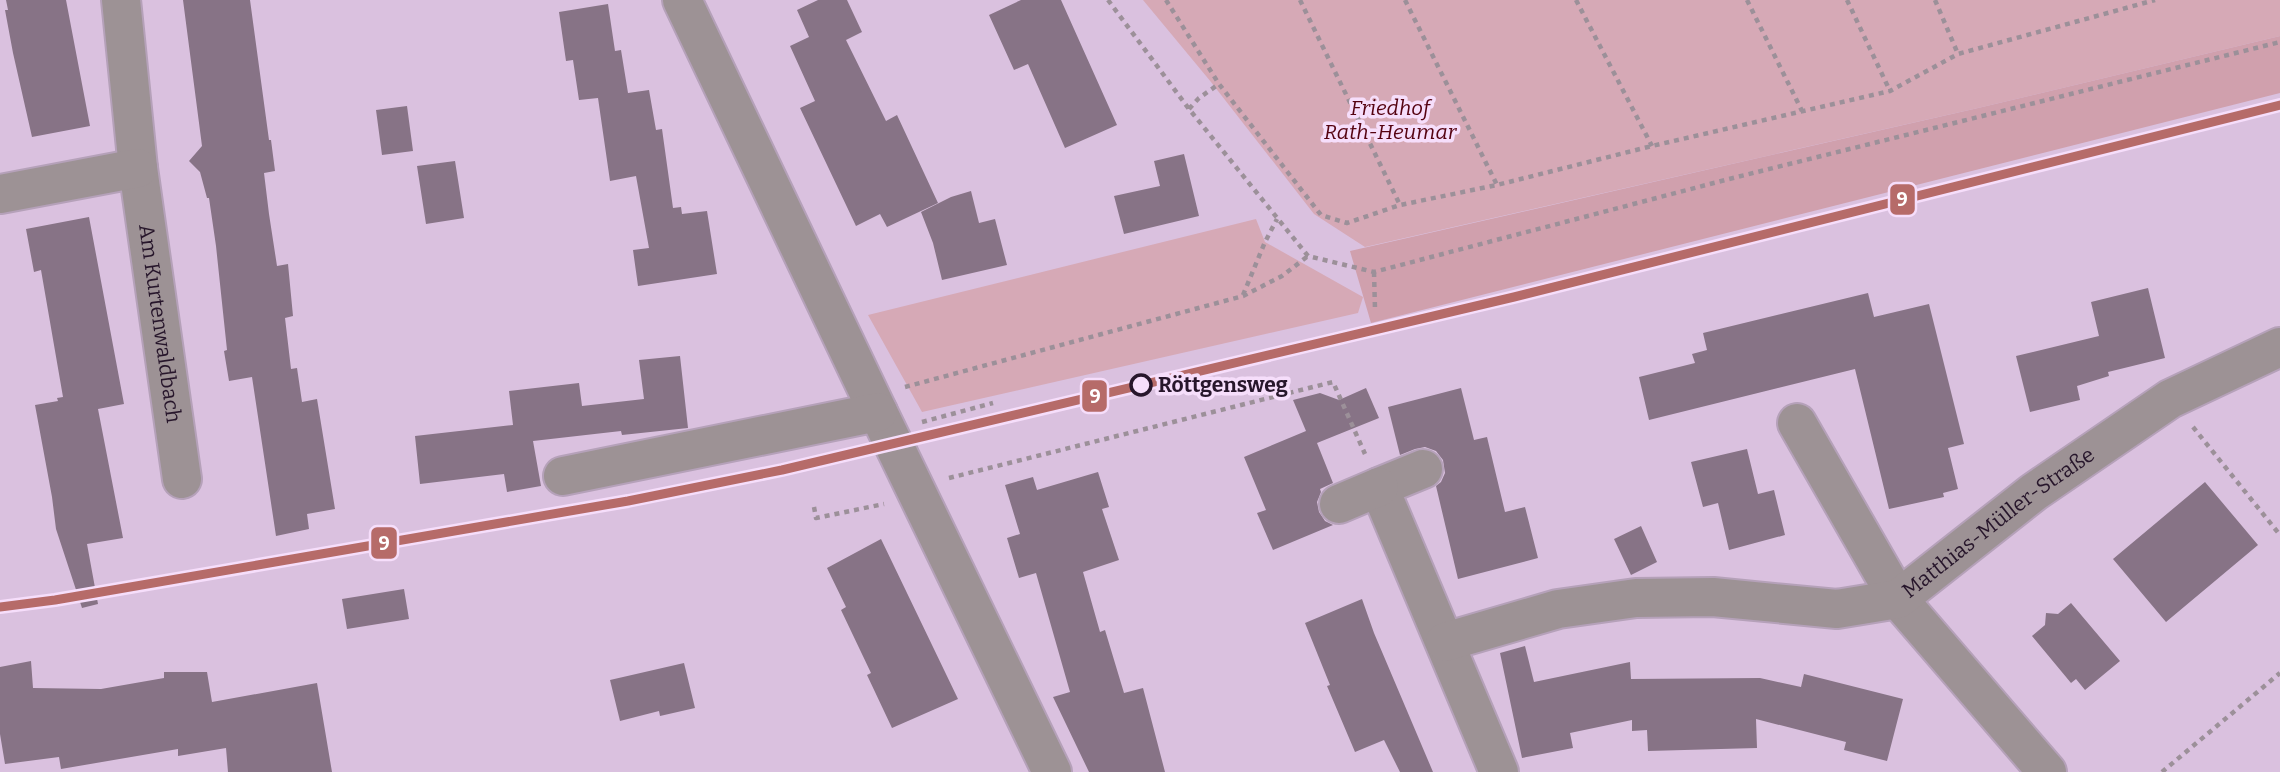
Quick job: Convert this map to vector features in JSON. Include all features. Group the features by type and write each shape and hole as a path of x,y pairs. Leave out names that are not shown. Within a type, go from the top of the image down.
{"street":[{"name":"Am Kurtenwaldbach","path":"121,0 138,168 182,479"},
{"path":"682,0 1052,772"},
{"path":"0,194 138,168"},
{"name":"Matthias-Müller-Straße","path":"1445,642 1558,609 1636,598 1713,597 1837,609 1898,599 2034,492 2170,400 2280,347"},
{"path":"563,476 878,413"},
{"path":"1797,423 1898,599 2047,772"},
{"path":"1339,504 1423,469"},
{"path":"1380,487 1499,772"}],"path":[{"path":"1108,0 1189,109 1308,256 1374,272 1729,179 2280,42"},
{"path":"1166,0 1219,84 1321,215 1347,223 1400,205 1497,185 1890,91 1958,54 2155,0"},
{"path":"1300,0 1400,205"},
{"path":"1405,0 1497,185"},
{"path":"1576,0 1652,146"},
{"path":"1747,0 1802,111"},
{"path":"1847,0 1890,91"},
{"path":"1935,0 1958,54"},
{"path":"1189,109 1219,84"},
{"path":"1243,296 1277,219"},
{"path":"878,413 1243,296 1282,276 1308,256"},
{"path":"1374,272 1375,309"},
{"path":"814,507 816,518 1333,382 1380,487"},
{"path":"2170,400 2280,535"},
{"path":"878,413 993,403"},
{"path":"2162,772 2280,673"}],"green space":[{"name":"Friedhof Rath-Heumar","path":"1143,0 2280,0 2280,36 1978,108 1365,247 1314,214"},
{"path":"1256,219 1265,242 1363,297 1358,313 922,412 868,315"}],"shaded area":[{"path":"2280,36 2280,93 1371,323 1350,251 1978,108"}],"building":[{"path":"6,0 66,0 90,126 32,137 13,53 5,10 8,10"},
{"path":"183,0 250,0 275,171 264,173 269,214 277,266 288,264 293,316 285,318 291,369 297,368 302,402 317,399 335,509 307,514 309,529 276,536 252,377 229,381 209,198 200,172 189,161 202,146"},
{"path":"818,0 847,0 862,32 846,40 886,121 897,115 938,203 887,227 880,214 856,226 800,108 815,101 790,46 809,37 797,10"},
{"path":"1021,0 1061,0 1117,125 1065,148 1028,64 1014,70 989,15"},
{"path":"608,4 615,51 621,50 628,93 649,90 656,130 662,129 673,208 681,207 682,214 707,211 717,274 638,286 633,250 649,248 636,176 610,181 598,98 579,100 573,60 566,61 559,12"},
{"path":"407,106 413,151 382,155 376,110"},
{"path":"1184,154 1199,216 1124,234 1114,196 1160,186 1154,161"},
{"path":"455,161 464,218 426,224 417,166"},
{"path":"971,191 979,223 995,219 1007,265 942,280 933,243 921,212 951,197"},
{"path":"89,217 124,404 98,409 123,538 87,544 98,604 82,608 56,529 35,405 58,401 57,398 63,397 41,270 34,272 26,229"},
{"path":"2148,288 2165,358 2108,372 2109,376 2077,386 2080,400 2030,412 2016,356 2099,336 2091,302"},
{"path":"1868,293 1874,317 1929,304 1964,444 1948,448 1958,489 1943,493 1944,497 1889,509 1855,369 1649,420 1639,377 1695,363 1692,354 1707,350 1703,333"},
{"path":"680,356 688,428 622,435 621,431 533,441 541,486 507,492 504,474 420,484 415,436 513,425 509,391 579,383 582,406 644,399 639,360"},
{"path":"1366,388 1379,418 1317,443 1333,483 1320,489 1317,502 1325,521 1333,525 1273,550 1257,513 1266,510 1244,457 1306,431 1293,400 1320,393 1339,400"},
{"path":"1461,388 1474,440 1487,437 1505,512 1525,507 1538,558 1458,579 1436,486 1445,473 1443,460 1436,451 1425,447 1400,455 1388,407"},
{"path":"1747,449 1758,494 1774,490 1785,535 1729,550 1718,503 1703,507 1691,462"},
{"path":"1098,472 1109,507 1102,509 1119,560 1083,572 1100,632 1105,630 1124,693 1143,688 1165,772 1089,772 1053,697 1070,692 1036,573 1019,578 1007,538 1020,534 1005,485 1033,477 1037,490"},
{"path":"2205,482 2258,545 2166,622 2113,559"},
{"path":"1641,526 1657,562 1631,575 1614,539"},
{"path":"881,539 958,699 892,728 867,675 871,673 841,610 846,607 827,568"},
{"path":"404,589 409,619 347,629 342,599"},
{"path":"1362,599 1433,772 1400,772 1384,740 1355,752 1327,686 1330,685 1305,623"},
{"path":"2071,603 2120,661 2085,690 2076,679 2071,683 2032,636 2045,625 2046,613 2058,614"},
{"path":"1525,646 1534,682 1630,662 1631,679 1760,678 1801,687 1804,674 1903,699 1887,761 1844,750 1846,742 1756,719 1757,748 1648,751 1647,730 1632,731 1632,720 1570,733 1573,748 1522,758 1500,653"},
{"path":"31,661 33,688 101,689 164,678 164,672 207,672 212,702 317,683 332,772 228,772 226,748 178,756 178,749 61,769 59,757 5,764 0,734 0,667"},
{"path":"684,663 695,708 660,716 659,711 620,721 610,680"}],"transit line":[{"name":"9","path":"0,607 55,600 628,501 782,470 1514,297 2280,105"}],"place":[{"name":"Röttgensweg","path":"1141,385"}]}
